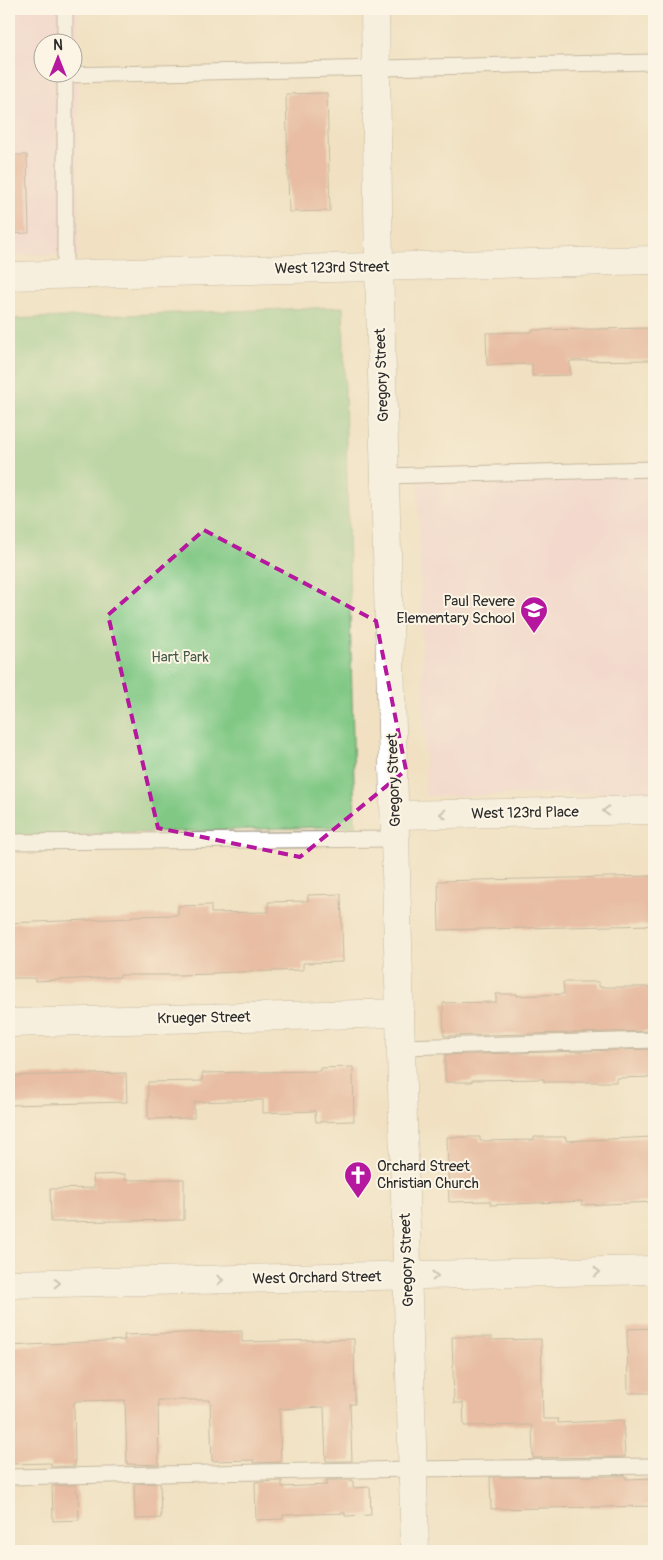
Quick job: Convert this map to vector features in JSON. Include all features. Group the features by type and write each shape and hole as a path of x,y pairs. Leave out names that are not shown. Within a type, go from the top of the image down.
{"street":[{"name":"Gregory Street","path":"375,9 379,267 415,1551"},
{"name":"West 123rd Street","path":"9,276 654,260"},
{"name":"West 123rd Place","path":"395,827 654,810"},
{"name":"Krueger Street","path":"9,1023 400,1013"},
{"name":"West Orchard Street","path":"9,1284 654,1270"}],"lane":[{"path":"65,9 65,32"},
{"path":"82,74 654,62"},
{"path":"65,82 65,274"},
{"path":"385,476 654,469"},
{"path":"9,842 395,827"},
{"path":"401,1047 654,1040"},
{"path":"9,1477 413,1468 654,1466"}],"highlighted area":[{"path":"204,530 376,621 406,770 300,857 158,828 108,615"}],"shaded area":[{"path":"9,9 147,9 147,11 78,13 78,32 32,32 32,82 78,82 79,255 9,255"},
{"name":"Paul Revere Elementary School","path":"654,471 654,792 426,796 418,475"}],"green space":[{"name":"Hart Park","path":"343,307 355,826 9,837 9,319"}],"building":[{"path":"327,93 330,211 289,212 286,94"},
{"path":"9,155 27,155 29,233 9,234"},
{"path":"654,328 654,360 570,361 570,375 532,376 532,364 487,365 486,333 532,332 532,330"},
{"path":"654,876 654,925 439,930 438,881"},
{"path":"341,894 343,962 303,963 303,970 179,975 120,975 120,977 35,981 35,978 9,978 9,923 178,915 178,906 211,905 211,913 269,912 268,902 308,901 308,895"},
{"path":"563,982 599,982 599,987 654,987 654,1031 444,1036 443,1003 496,1002 496,994 517,994 517,996 564,994"},
{"path":"654,1049 654,1077 616,1078 616,1082 544,1082 544,1079 445,1082 445,1055"},
{"path":"353,1067 354,1121 316,1122 315,1111 263,1113 263,1100 194,1102 194,1118 148,1119 148,1082 203,1081 202,1073 320,1071 320,1068"},
{"path":"126,1073 127,1102 9,1105 9,1076"},
{"path":"447,1137 480,1137 480,1141 534,1140 534,1137 566,1137 566,1141 654,1137 654,1202 582,1205 582,1201 491,1205 490,1201 449,1202"},
{"path":"125,1174 125,1180 184,1179 184,1220 51,1222 50,1189 94,1188 93,1175"},
{"path":"654,1328 654,1393 628,1393 627,1329"},
{"path":"242,1331 242,1342 354,1339 355,1404 350,1404 352,1461 326,1461 324,1407 279,1409 281,1462 254,1463 254,1460 212,1461 210,1400 158,1400 159,1465 127,1464 125,1400 76,1401 74,1403 75,1466 51,1467 51,1463 9,1464 9,1346 125,1340 124,1335"},
{"path":"452,1337 492,1337 492,1340 541,1339 543,1419 558,1419 558,1423 623,1420 625,1457 533,1458 532,1425 464,1426 463,1403 454,1403"},
{"path":"626,1476 626,1479 654,1478 654,1506 491,1509 490,1477"},
{"path":"326,1480 353,1480 353,1488 370,1487 371,1515 345,1516 345,1513 283,1515 283,1519 256,1520 255,1482 282,1481 282,1487 327,1485"},
{"path":"160,1483 161,1518 135,1519 134,1484"},
{"path":"76,1485 79,1520 53,1521 52,1486"}],"place":[{"name":"Paul Revere Elementary School","path":"534,634"},
{"name":"Orchard Street Christian Church","path":"358,1199"}]}
